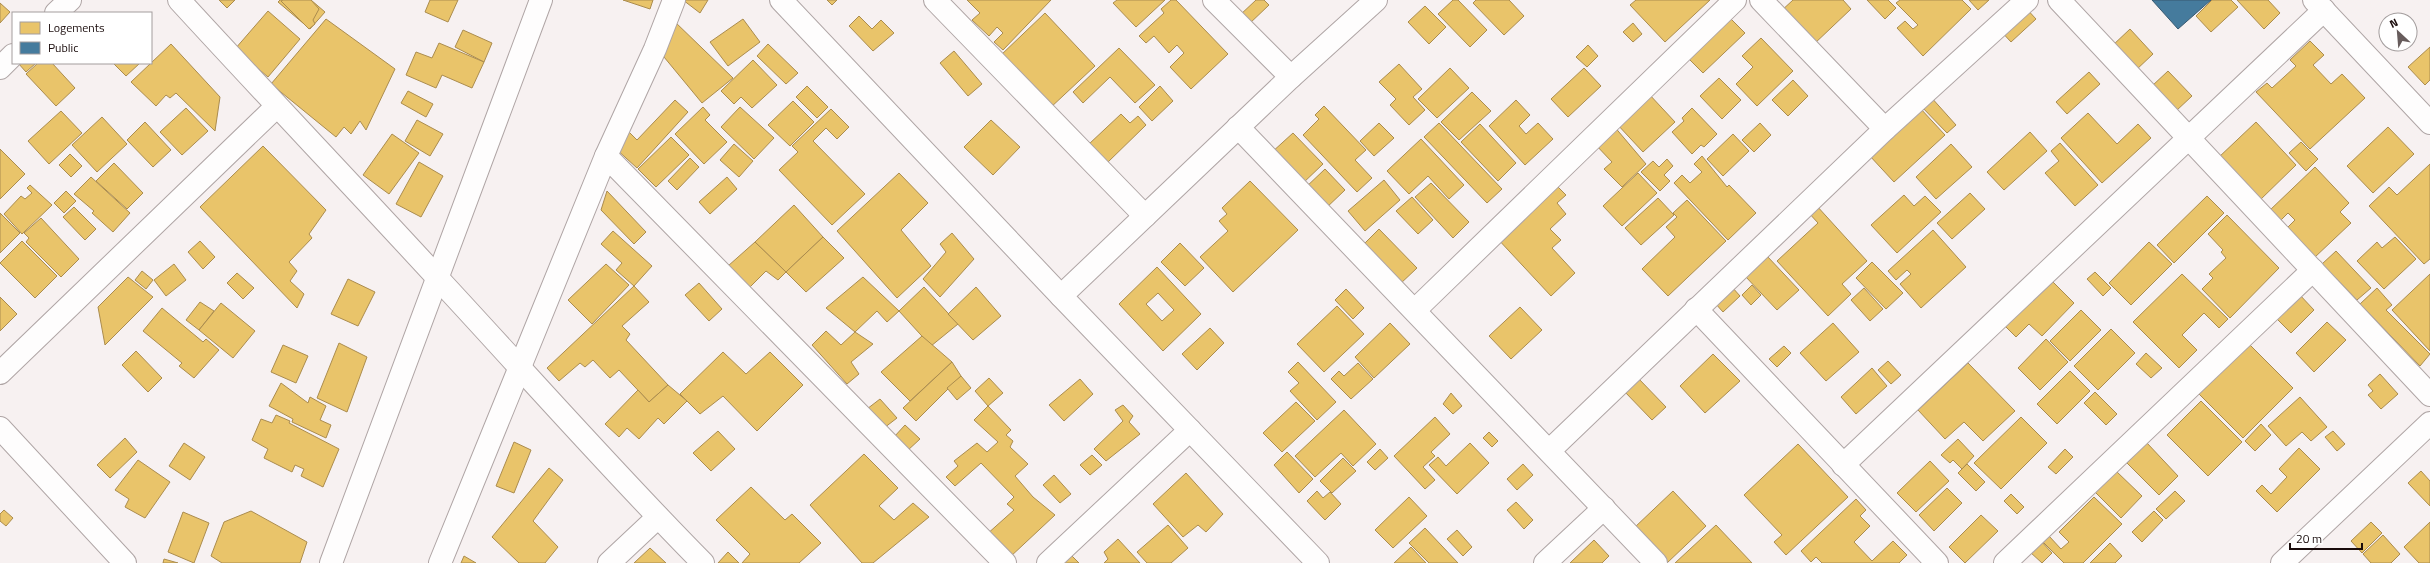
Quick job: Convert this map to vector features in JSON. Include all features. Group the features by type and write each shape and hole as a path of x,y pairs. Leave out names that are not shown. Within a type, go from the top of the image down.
{"street":[{"path":"57,12 70,0"},
{"path":"179,0 276,107 658,517 703,563"},
{"path":"331,563 436,277 541,0"},
{"path":"440,563 606,156 655,49 674,0"},
{"path":"781,0 1061,296 1318,563"},
{"path":"935,0 1145,216"},
{"path":"1214,0 1291,77"},
{"path":"1061,296 1291,77 1376,0"},
{"path":"1415,310 1735,0"},
{"path":"1761,0 1885,129"},
{"path":"1549,451 1885,129 2027,0"},
{"path":"2059,0 2430,395"},
{"path":"1843,465 2189,139 2319,5 2430,123"},
{"path":"0,68 12,56"},
{"path":"0,373 276,107"},
{"path":"1238,127 1656,563"},
{"path":"606,156 1005,563"},
{"path":"2005,563 2314,270"},
{"path":"1696,309 1937,563"},
{"path":"2282,563 2430,423"},
{"path":"0,428 125,563"},
{"path":"1048,563 1190,430"},
{"path":"1545,563 1604,508"},
{"path":"609,563 658,517"}],"building: Logements":[{"path":"219,0 235,0 227,8"},
{"path":"280,0 311,0 325,12 310,29 278,2"},
{"path":"311,0 319,9 313,20 315,24 309,29 281,1"},
{"path":"430,0 458,0 448,22 425,12"},
{"path":"623,0 653,0 650,9"},
{"path":"683,0 708,0 700,13"},
{"path":"827,0 837,0 832,5"},
{"path":"967,0 1051,0 1003,50 994,42 1003,33 997,27 989,36 972,20 980,13"},
{"path":"1117,0 1165,0 1136,27 1113,3"},
{"path":"1171,0 1176,0 1228,54 1191,89 1170,67 1184,53 1177,45 1169,53 1154,36 1146,43 1139,36 1164,13 1161,9"},
{"path":"1256,0 1264,0 1269,5 1248,25 1239,16"},
{"path":"1453,0 1458,0 1487,30 1470,47 1438,14"},
{"path":"1476,0 1509,0 1524,16 1504,35 1473,3"},
{"path":"1636,0 1710,0 1665,42 1630,5"},
{"path":"1793,0 1843,0 1851,9 1813,45 1780,12"},
{"path":"1867,0 1888,0 1896,8 1885,19"},
{"path":"1900,0 1962,0 1971,9 1923,56 1897,28 1905,21 1913,29 1918,25 1896,3"},
{"path":"1969,0 1989,0 1978,10"},
{"path":"2212,0 2231,0 2238,7 2211,32 2196,16"},
{"path":"2237,0 2268,0 2280,13 2264,29"},
{"path":"0,3 10,12 0,23"},
{"path":"1425,6 1446,27 1429,44 1408,22"},
{"path":"2024,6 2036,19 2011,42 1999,29"},
{"path":"268,11 300,39 268,77 235,49"},
{"path":"1045,13 1095,66 1049,109 1000,56"},
{"path":"859,16 872,29 881,20 894,33 873,51 849,26"},
{"path":"1728,16 1745,33 1703,73 1686,56"},
{"path":"326,19 395,69 366,130 360,121 351,134 344,127 336,137 271,84"},
{"path":"743,19 760,42 728,66 710,42"},
{"path":"673,20 733,78 702,103 664,57"},
{"path":"1633,23 1642,34 1633,42 1623,32"},
{"path":"2130,29 2153,54 2135,71 2112,46"},
{"path":"463,30 492,43 484,62 455,47"},
{"path":"1761,38 1793,71 1757,106 1736,84 1753,67 1742,56"},
{"path":"2310,41 2324,55 2313,65 2331,84 2342,74 2365,98 2310,149 2256,92 2267,83 2272,88 2296,66 2290,60"},
{"path":"439,43 484,62 472,88 442,75 436,88 406,75 416,52 432,58"},
{"path":"171,44 220,97 215,131 176,93 170,98 166,95 156,106 131,82 150,64 152,64 152,62"},
{"path":"768,44 798,73 786,84 757,56"},
{"path":"1588,45 1598,56 1587,67 1576,57"},
{"path":"2430,47 2430,80 2425,85 2408,67"},
{"path":"1119,48 1155,85 1135,103 1110,77 1083,103 1073,92"},
{"path":"954,51 982,84 968,96 940,63"},
{"path":"753,60 777,85 752,108 741,97 734,104 721,91"},
{"path":"19,64 35,64 26,72"},
{"path":"37,64 53,64 75,88 56,106 26,74"},
{"path":"114,64 139,64 126,76"},
{"path":"1399,64 1422,89 1413,97 1425,110 1409,125 1390,105 1396,99 1379,82"},
{"path":"1450,68 1469,88 1437,118 1418,99"},
{"path":"1584,68 1601,86 1568,117 1551,99"},
{"path":"2168,71 2192,96 2176,111 2152,86"},
{"path":"2089,72 2100,84 2067,114 2056,102"},
{"path":"1719,78 1741,100 1722,119 1700,96"},
{"path":"1793,80 1808,96 1788,116 1772,100"},
{"path":"807,86 828,107 817,118 796,97"},
{"path":"1160,86 1173,101 1152,121 1139,107"},
{"path":"408,91 433,104 426,117 401,103"},
{"path":"1472,92 1491,111 1459,140 1441,122"},
{"path":"1648,93 1675,122 1643,152 1616,123"},
{"path":"1930,96 1956,125 1947,133 1920,105"},
{"path":"675,100 688,112 637,168 615,148 629,132 637,140"},
{"path":"1516,100 1530,115 1519,126 1526,134 1538,123 1553,139 1525,165 1489,126"},
{"path":"793,101 814,122 790,146 768,125"},
{"path":"1324,106 1366,150 1355,160 1372,178 1357,192 1303,135 1319,119 1315,115"},
{"path":"703,107 710,115 705,120 727,142 704,164 675,134"},
{"path":"740,107 774,138 754,159 721,127"},
{"path":"186,108 208,131 182,155 160,132"},
{"path":"1692,108 1717,134 1704,147 1701,145 1692,154 1672,132 1684,121 1682,118"},
{"path":"1920,108 1945,135 1894,182 1869,155"},
{"path":"831,109 849,127 837,139 826,128 813,141 865,194 832,225 779,170 798,152 792,146"},
{"path":"61,111 82,133 49,164 28,141"},
{"path":"2088,113 2117,144 2138,124 2151,138 2102,183 2061,138"},
{"path":"1121,114 1130,123 1138,116 1146,125 1107,163 1089,144"},
{"path":"102,117 127,144 97,172 72,145"},
{"path":"417,120 443,134 430,156 405,141"},
{"path":"991,120 1020,147 993,175 964,147"},
{"path":"145,122 171,150 153,167 127,140"},
{"path":"2256,122 2296,165 2259,201 2218,158"},
{"path":"1379,123 1394,138 1374,156 1360,141"},
{"path":"1439,123 1502,189 1487,203 1424,137"},
{"path":"1760,123 1771,135 1754,152 1742,140"},
{"path":"1480,124 1516,163 1498,181 1461,142"},
{"path":"1613,125 1646,164 1622,187 1604,169 1612,162 1594,143"},
{"path":"2388,127 2414,154 2373,193 2347,166"},
{"path":"2030,132 2047,151 2004,190 1987,172"},
{"path":"1293,133 1323,164 1301,185 1271,153"},
{"path":"392,134 419,153 389,194 363,175"},
{"path":"1733,134 1749,151 1723,176 1707,159"},
{"path":"671,137 689,155 656,187 638,169"},
{"path":"1421,139 1464,185 1449,199 1428,176 1409,194 1387,171"},
{"path":"2301,142 2318,159 2306,171 2289,153"},
{"path":"2060,143 2098,185 2075,206 2045,173 2059,161 2051,151"},
{"path":"734,144 753,161 739,177 720,160"},
{"path":"1951,144 1972,167 1936,199 1916,177"},
{"path":"263,146 326,210 309,234 312,238 289,262 297,271 290,281 304,294 297,308 200,207"},
{"path":"0,149 25,174 0,199"},
{"path":"70,154 82,166 71,177 59,165"},
{"path":"1702,156 1727,187 1729,185 1756,213 1728,240 1674,183 1682,175 1690,183 1702,172 1694,164"},
{"path":"690,158 699,167 677,190 668,181"},
{"path":"1667,159 1673,166 1664,175 1670,181 1660,191 1641,172 1653,161 1659,167"},
{"path":"419,162 443,176 421,217 396,204"},
{"path":"114,163 143,193 127,209 96,181"},
{"path":"2430,164 2430,259 2424,264 2369,206 2389,187 2397,195"},
{"path":"2315,167 2349,203 2340,212 2351,223 2314,258 2286,229 2295,220 2288,213 2279,222 2269,211"},
{"path":"1325,169 1345,190 1324,210 1304,189"},
{"path":"899,173 928,203 901,230 931,266 897,298 837,231"},
{"path":"1638,173 1657,193 1622,226 1603,206"},
{"path":"91,177 130,213 113,232 92,213 94,211 74,194"},
{"path":"727,177 737,189 710,214 699,202"},
{"path":"1384,180 1400,200 1365,231 1348,211"},
{"path":"1250,181 1298,230 1233,292 1200,257 1228,231 1219,221 1227,214 1222,208"},
{"path":"1553,182 1566,195 1557,203 1566,214 1550,229 1561,240 1552,248 1575,273 1551,296 1496,237"},
{"path":"1431,183 1469,222 1453,238 1415,197"},
{"path":"30,185 52,205 22,234 4,214 21,196 25,199 32,193 27,188"},
{"path":"66,191 76,201 64,213 54,203"},
{"path":"607,191 646,232 634,244 601,210"},
{"path":"1970,193 1985,209 1952,239 1937,223"},
{"path":"1904,195 1914,206 1925,196 1941,212 1897,253 1871,225"},
{"path":"2207,196 2224,213 2174,263 2157,245"},
{"path":"1412,197 1433,220 1418,234 1396,211"},
{"path":"1658,198 1674,215 1641,245 1625,228"},
{"path":"1687,200 1726,241 1668,296 1642,269 1675,237 1666,227 1677,217 1673,213"},
{"path":"794,205 823,237 786,272 755,242"},
{"path":"1816,205 1867,261 1842,284 1851,294 1828,316 1777,261 1818,223 1808,212"},
{"path":"74,207 96,229 85,240 63,217"},
{"path":"0,213 20,233 0,253"},
{"path":"2227,215 2279,268 2230,318 2202,289 2213,278 2209,274 2226,258 2221,252 2223,250 2208,234"},
{"path":"41,218 79,259 61,277 26,242 29,238 24,233"},
{"path":"1379,229 1417,268 1399,285 1362,246"},
{"path":"1933,230 1966,267 1921,308 1900,284 1911,274 1907,270 1896,280 1888,271"},
{"path":"613,231 652,266 634,286 616,270 622,263 601,244"},
{"path":"952,233 974,259 940,297 923,279 946,252 940,244"},
{"path":"823,237 844,258 806,292 786,272"},
{"path":"2395,237 2416,259 2384,289 2357,261 2377,242 2382,248"},
{"path":"22,241 57,276 35,298 0,263"},
{"path":"200,241 215,257 203,269 188,252"},
{"path":"755,242 786,272 778,280 766,271 750,287 728,266"},
{"path":"2149,242 2172,264 2131,305 2109,283"},
{"path":"1180,243 1204,268 1185,286 1161,262"},
{"path":"2336,251 2371,288 2357,300 2322,264"},
{"path":"1767,256 1799,290 1777,310 1745,276"},
{"path":"1872,262 1903,293 1886,309 1856,278"},
{"path":"174,264 186,280 166,296 154,280"},
{"path":"606,264 629,285 592,324 568,300"},
{"path":"1157,267 1201,314 1163,351 1119,304","holes":["1158,293 1174,310 1162,321 1146,304"]},
{"path":"142,271 153,280 146,289 135,280"},
{"path":"2095,272 2111,288 2103,296 2087,279"},
{"path":"237,273 254,288 243,299 227,283"},
{"path":"2182,274 2228,319 2219,328 2204,313 2182,335 2197,350 2179,368 2133,322"},
{"path":"2430,274 2430,351 2392,310"},
{"path":"128,277 153,297 105,345 98,307"},
{"path":"863,277 899,311 887,322 877,311 855,332 826,308"},
{"path":"348,279 375,292 358,326 331,314"},
{"path":"2051,280 2074,303 2042,336 2029,324 2016,337 2005,326"},
{"path":"699,283 722,309 709,321 685,295"},
{"path":"1752,285 1761,295 1751,305 1742,295"},
{"path":"634,286 649,302 622,326 630,334 626,340 668,385 649,402 619,370 610,378 593,360 585,367 580,363 559,381 547,368"},
{"path":"924,287 958,324 931,346 899,311"},
{"path":"976,287 1001,316 973,340 948,314"},
{"path":"1732,287 1740,296 1723,312 1715,303"},
{"path":"1864,288 1883,309 1870,321 1851,300"},
{"path":"2377,288 2392,305 2386,310 2430,354 2420,366 2360,304"},
{"path":"1346,289 1364,308 1353,319 1335,300"},
{"path":"2298,293 2314,310 2291,333 2274,316"},
{"path":"0,297 17,314 0,331"},
{"path":"200,302 214,311 199,330 186,320"},
{"path":"221,303 255,331 233,358 199,330"},
{"path":"1337,306 1364,334 1324,372 1297,344"},
{"path":"1520,307 1542,330 1511,359 1489,336"},
{"path":"162,308 203,342 206,339 219,350 194,378 179,366 182,363 143,331"},
{"path":"2081,310 2101,330 2070,361 2050,341"},
{"path":"2327,322 2346,340 2314,372 2296,353"},
{"path":"1390,323 1410,344 1374,378 1355,357"},
{"path":"1833,323 1859,352 1826,381 1800,353"},
{"path":"1210,328 1224,343 1197,370 1182,354"},
{"path":"2111,329 2135,353 2098,390 2074,366"},
{"path":"826,331 841,345 855,332 873,344 851,362 859,374 847,384 812,345"},
{"path":"922,336 952,362 910,401 881,372"},
{"path":"2046,339 2068,362 2040,390 2018,368"},
{"path":"2246,341 2293,388 2243,438 2196,391"},
{"path":"339,343 367,357 347,412 317,398"},
{"path":"283,345 308,356 296,383 271,372"},
{"path":"1784,346 1791,353 1777,367 1769,359"},
{"path":"136,351 162,378 148,392 122,365"},
{"path":"723,352 746,374 770,352 803,385 757,431 723,396 700,414 680,394"},
{"path":"2146,353 2162,368 2151,378 2136,364"},
{"path":"1713,354 1740,381 1705,413 1680,386"},
{"path":"1888,361 1901,375 1891,384 1878,370"},
{"path":"952,362 961,376 916,421 903,408"},
{"path":"1298,362 1336,402 1317,420 1290,391 1299,383 1288,372"},
{"path":"1358,363 1373,379 1351,399 1331,379 1339,371 1344,376"},
{"path":"1968,363 2015,411 1983,441 1964,422 1945,439 1918,410"},
{"path":"1872,368 1887,386 1856,414 1841,397"},
{"path":"2070,371 2090,391 2057,424 2037,404"},
{"path":"2380,374 2398,394 2381,409 2368,395 2373,391 2368,385"},
{"path":"961,376 971,388 957,400 947,388"},
{"path":"989,378 1003,393 988,406 975,391"},
{"path":"1638,378 1666,407 1652,420 1624,391"},
{"path":"1080,379 1093,394 1064,421 1049,405"},
{"path":"281,383 308,403 310,397 326,406 320,420 331,425 326,438 292,422 293,419 269,406"},
{"path":"668,385 687,401 664,424 658,418 639,439 627,428 619,437 605,424 638,390 649,402"},
{"path":"2095,392 2117,414 2106,425 2084,403"},
{"path":"1451,393 1462,406 1453,414 1443,404"},
{"path":"2300,397 2327,427 2311,441 2302,432 2286,446 2268,426"},
{"path":"880,399 897,418 884,428 867,409"},
{"path":"2201,401 2242,442 2208,476 2167,435"},
{"path":"1296,402 1315,421 1282,452 1263,433"},
{"path":"1123,405 1133,416 1129,422 1140,434 1106,461 1094,449 1123,421 1115,410"},
{"path":"988,406 1011,430 1006,435 1013,441 1010,447 1028,464 1015,476 1033,497 1055,515 1009,558 986,535 1014,510 1007,504 1014,497 981,463 955,486 946,477 958,466 954,461 977,443 987,452 998,442 974,420"},
{"path":"1344,410 1376,444 1353,466 1341,453 1315,477 1295,456"},
{"path":"276,415 290,421 289,423 339,449 323,487 301,476 304,469 295,465 292,472 264,458 268,449 252,440 261,419 272,423"},
{"path":"1435,417 1450,434 1431,452 1435,456 1423,467 1435,480 1425,489 1394,456"},
{"path":"2021,417 2047,443 2001,489 1974,463"},
{"path":"2261,424 2271,435 2255,451 2245,441"},
{"path":"905,425 920,439 907,451 894,437"},
{"path":"718,431 735,449 711,471 693,453"},
{"path":"2333,431 2345,444 2337,451 2325,437"},
{"path":"1489,432 1498,441 1492,447 1483,438"},
{"path":"125,438 137,452 110,478 97,465"},
{"path":"1958,439 1974,456 1962,469 1953,460 1950,463 1941,455"},
{"path":"514,442 531,450 514,493 496,486"},
{"path":"184,443 205,457 190,480 169,466"},
{"path":"1470,443 1489,463 1457,494 1429,465 1438,457 1446,466"},
{"path":"2147,443 2178,476 2159,495 2127,463"},
{"path":"1798,444 1848,497 1786,555 1774,542 1782,535 1744,495"},
{"path":"2299,448 2320,469 2277,512 2256,491 2262,485 2271,494 2287,477 2279,469"},
{"path":"1380,449 1388,458 1375,470 1367,462"},
{"path":"2065,449 2073,457 2056,474 2048,467"},
{"path":"1287,452 1313,479 1299,493 1274,465"},
{"path":"864,454 898,488 879,506 894,520 913,503 929,517 873,563 862,563 810,505"},
{"path":"1092,455 1102,465 1090,475 1080,465"},
{"path":"1343,458 1356,471 1332,493 1320,481"},
{"path":"138,460 170,482 145,518 125,507 129,499 115,490"},
{"path":"1930,461 1949,481 1916,512 1897,493"},
{"path":"1523,464 1533,475 1517,490 1507,479"},
{"path":"1967,464 1985,482 1976,491 1958,473"},
{"path":"549,468 563,480 533,521 558,547 545,563 519,563 492,537"},
{"path":"2116,471 2142,496 2121,518 2095,492"},
{"path":"2421,471 2430,481 2430,506 2408,483"},
{"path":"1186,473 1223,514 1206,532 1198,525 1183,537 1153,504"},
{"path":"1054,475 1071,494 1060,503 1043,485"},
{"path":"751,487 785,520 792,514 821,543 799,563 742,563 750,554 716,520"},
{"path":"1947,488 1962,503 1934,531 1919,515"},
{"path":"1317,491 1323,498 1330,492 1341,504 1325,520 1307,501"},
{"path":"1673,491 1706,526 1667,563 1634,528"},
{"path":"2175,491 2185,501 2166,519 2156,509"},
{"path":"2011,494 2024,507 2017,514 2004,501"},
{"path":"1409,497 1427,516 1393,548 1375,530"},
{"path":"2094,497 2122,524 2083,563 2064,563 2043,542 2049,536 2061,549 2069,542 2059,532"},
{"path":"1856,499 1866,510 1860,516 1870,526 1854,542 1872,561 1893,541 1907,555 1899,563 1822,563 1816,557 1811,562 1801,551"},
{"path":"1516,502 1533,520 1524,529 1507,510"},
{"path":"4,510 13,518 6,526 0,521 0,514"},
{"path":"251,511 307,542 300,563 222,563 211,556 224,522"},
{"path":"2154,511 2163,520 2142,542 2132,532"},
{"path":"183,512 209,523 194,563 168,552"},
{"path":"1981,515 1998,531 1965,563 1949,547"},
{"path":"2371,522 2382,533 2362,553 2351,541"},
{"path":"2430,522 2430,563 2419,563 2404,547"},
{"path":"1168,525 1188,548 1171,563 1147,563 1137,552"},
{"path":"1716,525 1752,563 1675,563"},
{"path":"1425,528 1458,563 1429,563 1409,543"},
{"path":"1457,530 1472,547 1463,556 1447,539"},
{"path":"2383,535 2400,554 2391,563 2371,563 2363,554"},
{"path":"1118,539 1140,563 1104,563 1108,559 1104,552"},
{"path":"1594,540 1609,556 1602,563 1570,563"},
{"path":"2041,541 2052,553 2042,563 2030,552"},
{"path":"2110,543 2122,556 2115,563 2090,563"},
{"path":"1411,547 1426,563 1394,563"},
{"path":"650,548 666,563 634,563"},
{"path":"1067,551 1079,563 1054,563"},
{"path":"728,552 739,563 718,563"},
{"path":"464,556 476,563 461,563"},
{"path":"164,559 178,563 163,563"}],"building: Public":[{"path":"2152,0 2211,0 2178,29"}]}
